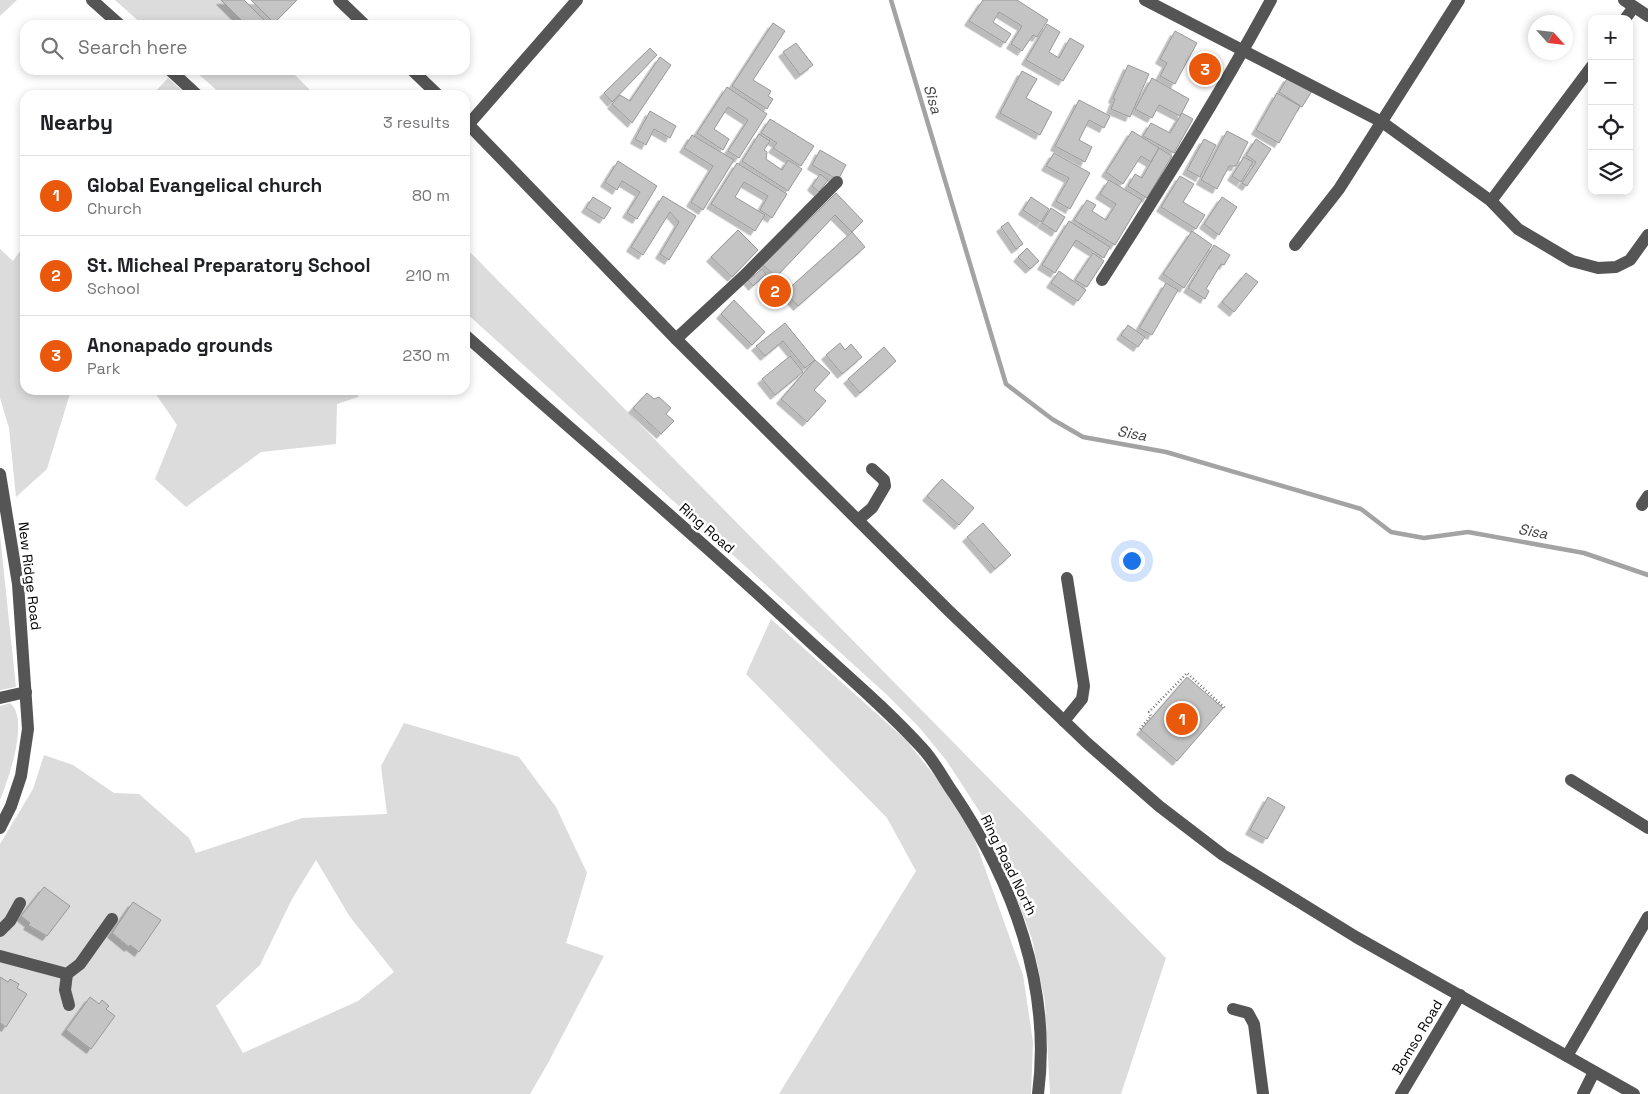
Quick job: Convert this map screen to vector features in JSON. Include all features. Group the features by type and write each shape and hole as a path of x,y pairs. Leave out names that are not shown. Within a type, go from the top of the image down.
{"street":[{"path":"92,0 114,20"},
{"path":"339,0 360,20"},
{"path":"470,120 577,0"},
{"path":"1145,0 1382,122 1491,201 1518,229 1572,261 1598,268 1616,267 1630,260 1648,235"},
{"path":"1102,280 1156,196 1244,50 1271,0"},
{"path":"1295,245 1339,189 1458,0"},
{"path":"1629,3 1648,16"},
{"path":"1491,201 1588,71"},
{"path":"175,75 192,90"},
{"path":"417,75 433,90"},
{"path":"470,126 676,339 858,520 1064,721 1159,806 1223,855 1356,937 1634,1094"},
{"path":"676,339 744,276 837,182"},
{"name":"Ring Road","path":"470,339 758,593 924,750"},
{"path":"858,520 872,508 885,486 884,480 872,469"},
{"name":"New Ridge Road","path":"0,474 3,513 18,584 26,692 26,752 11,806 0,828"},
{"path":"1064,721 1082,699 1084,686 1067,578"},
{"path":"0,698 26,692"},
{"name":"Ring Road North","path":"924,750 969,817 995,864 1022,925 1037,989 1042,1069 1038,1094"},
{"path":"1571,780 1648,828"},
{"path":"0,931 10,921 20,903"},
{"path":"1567,1056 1648,917"},
{"path":"69,1005 65,997 67,974 80,964 112,920"},
{"path":"0,956 67,974"},
{"name":"Bomso Road","path":"1401,1094 1460,995"},
{"path":"1233,1009 1248,1013 1254,1024 1263,1094"},
{"path":"1583,1094 1594,1072"}],"path":[{"path":"1140,729 1151,716 1150,712 1187,673 1225,708"}],"shaded area":[{"path":"0,0 17,0 0,16"},
{"path":"115,0 221,0 241,20 137,20"},
{"path":"200,75 295,75 310,90 216,90"},
{"path":"168,78 181,90 157,90"},
{"path":"0,249 13,261 20,251 20,395 69,395 47,469 16,497 9,428 0,398"},
{"path":"470,252 1166,958 1121,1094 1050,1094 1045,1002 1032,939 1002,859 985,820 946,760 918,726 886,694 470,317"},
{"path":"156,395 358,395 358,397 337,404 336,444 261,452 186,507 155,479 177,425"},
{"path":"0,535 16,687 0,690"},
{"path":"771,619 906,740 941,784 972,832 1023,975 1033,1042 1031,1094 779,1094 916,871 887,818 746,674"},
{"path":"10,703 16,711 18,735 12,765 0,800 0,706"},
{"path":"404,723 519,757 556,807 587,873 566,943 604,956 530,1094 0,1094 0,844 33,789 44,755 73,765 114,793 139,794 189,838 196,853 302,818 387,814 381,766","holes":["316,860 350,917 394,972 358,1001 243,1053 216,1006 260,965 292,899"]}],"building":[{"path":"221,0 244,0 264,20 241,20"},
{"path":"251,0 297,0 277,20 271,20"},
{"path":"983,0 1017,0 1048,20 1037,37 1033,35 1022,51 1011,44 1022,26 999,12 993,22 1011,34 1005,43 969,21"},
{"path":"773,23 785,31 753,80 771,91 768,96 773,99 767,109 732,86"},
{"path":"1047,24 1060,32 1049,52 1059,58 1070,38 1084,46 1063,81 1026,60"},
{"path":"1175,31 1197,43 1175,84 1160,76 1167,63 1160,59"},
{"path":"796,43 813,65 800,75 783,52"},
{"path":"650,48 657,55 612,102 604,93"},
{"path":"660,57 671,65 632,123 612,104 620,95 630,101"},
{"path":"1128,65 1149,74 1130,117 1111,109 1115,99 1113,98"},
{"path":"1022,71 1037,79 1026,98 1052,112 1040,135 1000,113"},
{"path":"1288,77 1312,91 1302,107 1279,92"},
{"path":"1152,78 1189,99 1180,116 1159,105 1152,118 1135,109"},
{"path":"727,87 767,114 739,158 728,151 748,120 728,107 714,129 729,139 723,150 697,133"},
{"path":"1277,93 1300,106 1279,143 1256,130"},
{"path":"1079,100 1110,116 1104,128 1089,120 1079,140 1092,147 1085,162 1055,146"},
{"path":"650,111 676,126 670,138 654,129 646,145 635,139"},
{"path":"1182,113 1193,119 1174,153 1143,136 1151,123 1170,133"},
{"path":"770,119 814,146 801,166 773,148 777,143 761,133"},
{"path":"1132,131 1159,148 1151,162 1141,156 1123,184 1106,172"},
{"path":"1227,131 1248,142 1236,166 1229,166 1217,189 1201,180"},
{"path":"759,134 770,141 764,150 767,152 766,159 782,170 788,160 802,169 788,191 742,161"},
{"path":"692,135 734,160 703,210 691,202 713,166 684,148"},
{"path":"1204,139 1216,145 1200,177 1187,170"},
{"path":"1256,139 1271,149 1247,186 1242,183 1256,162 1246,155"},
{"path":"1159,148 1172,156 1147,198 1128,186 1135,174 1142,178"},
{"path":"820,150 846,165 838,180 812,165"},
{"path":"1054,153 1090,173 1070,209 1056,201 1069,178 1046,166"},
{"path":"1244,157 1253,162 1241,182 1232,176"},
{"path":"618,161 657,186 637,219 627,213 640,192 622,181 617,190 605,182"},
{"path":"737,163 787,194 772,218 760,210 768,196 744,182 735,197 765,215 755,231 711,204"},
{"path":"820,174 828,180 819,192 812,186"},
{"path":"1180,176 1194,184 1183,202 1205,215 1196,229 1161,207"},
{"path":"1109,180 1142,200 1115,245 1074,220 1087,200 1096,205 1092,211 1106,220 1116,204 1100,194"},
{"path":"836,193 863,221 852,232 835,215 776,277 763,265"},
{"path":"663,196 696,216 669,260 660,254 679,222 670,212 643,255 631,247"},
{"path":"593,197 611,208 604,219 586,208"},
{"path":"1031,197 1049,209 1041,222 1023,210"},
{"path":"1222,197 1237,207 1219,235 1204,224"},
{"path":"1051,208 1065,217 1056,232 1042,223"},
{"path":"1069,221 1110,247 1104,258 1076,240 1055,273 1042,265"},
{"path":"1008,222 1023,244 1016,249 1001,227"},
{"path":"738,230 758,250 732,277 711,257"},
{"path":"1192,231 1212,245 1184,288 1163,274"},
{"path":"852,232 865,247 798,306 785,292"},
{"path":"1214,245 1230,255 1224,265 1221,264 1206,289 1209,291 1205,299 1188,288"},
{"path":"1027,248 1039,261 1030,269 1018,257"},
{"path":"1093,253 1104,261 1087,287 1075,280"},
{"path":"762,269 766,274 753,286 748,280"},
{"path":"1059,271 1086,290 1078,301 1051,283"},
{"path":"1246,273 1258,282 1234,312 1222,302"},
{"path":"1166,283 1178,290 1152,335 1139,328"},
{"path":"734,300 765,332 752,345 721,314"},
{"path":"785,323 815,360 805,368 783,341 765,356 756,346"},
{"path":"1128,325 1145,337 1138,347 1121,335"},
{"path":"840,343 845,350 851,344 862,357 842,374 826,355"},
{"path":"884,347 896,361 860,393 848,379"},
{"path":"790,356 803,372 775,395 762,379"},
{"path":"815,360 830,373 814,390 826,401 807,422 781,399"},
{"path":"647,393 654,399 659,397 671,408 666,414 674,421 661,434 633,408"},
{"path":"942,479 974,508 959,525 927,496"},
{"path":"983,523 1011,555 995,569 967,537"},
{"path":"1187,677 1223,708 1177,761 1141,730"},
{"path":"1268,797 1285,807 1267,839 1250,830"},
{"path":"44,887 70,906 47,936 28,925 30,923 21,916"},
{"path":"133,902 161,920 139,952 130,945 129,947 112,933"},
{"path":"0,977 8,982 10,979 19,984 17,988 27,994 6,1027 0,1023"},
{"path":"90,997 99,1004 102,1000 109,1006 106,1009 115,1016 91,1049 66,1030"}],"waterway":[{"name":"Sisa","path":"891,0 1006,384 1052,419 1083,437 1166,452 1361,509 1391,532 1424,538 1468,532 1584,553 1648,575"}],"place":[{"name":"Anonapado grounds","path":"1205,69"},
{"name":"St. Micheal Preparatory School","path":"775,291"},
{"name":"Global Evangelical church","path":"1182,719"}]}
